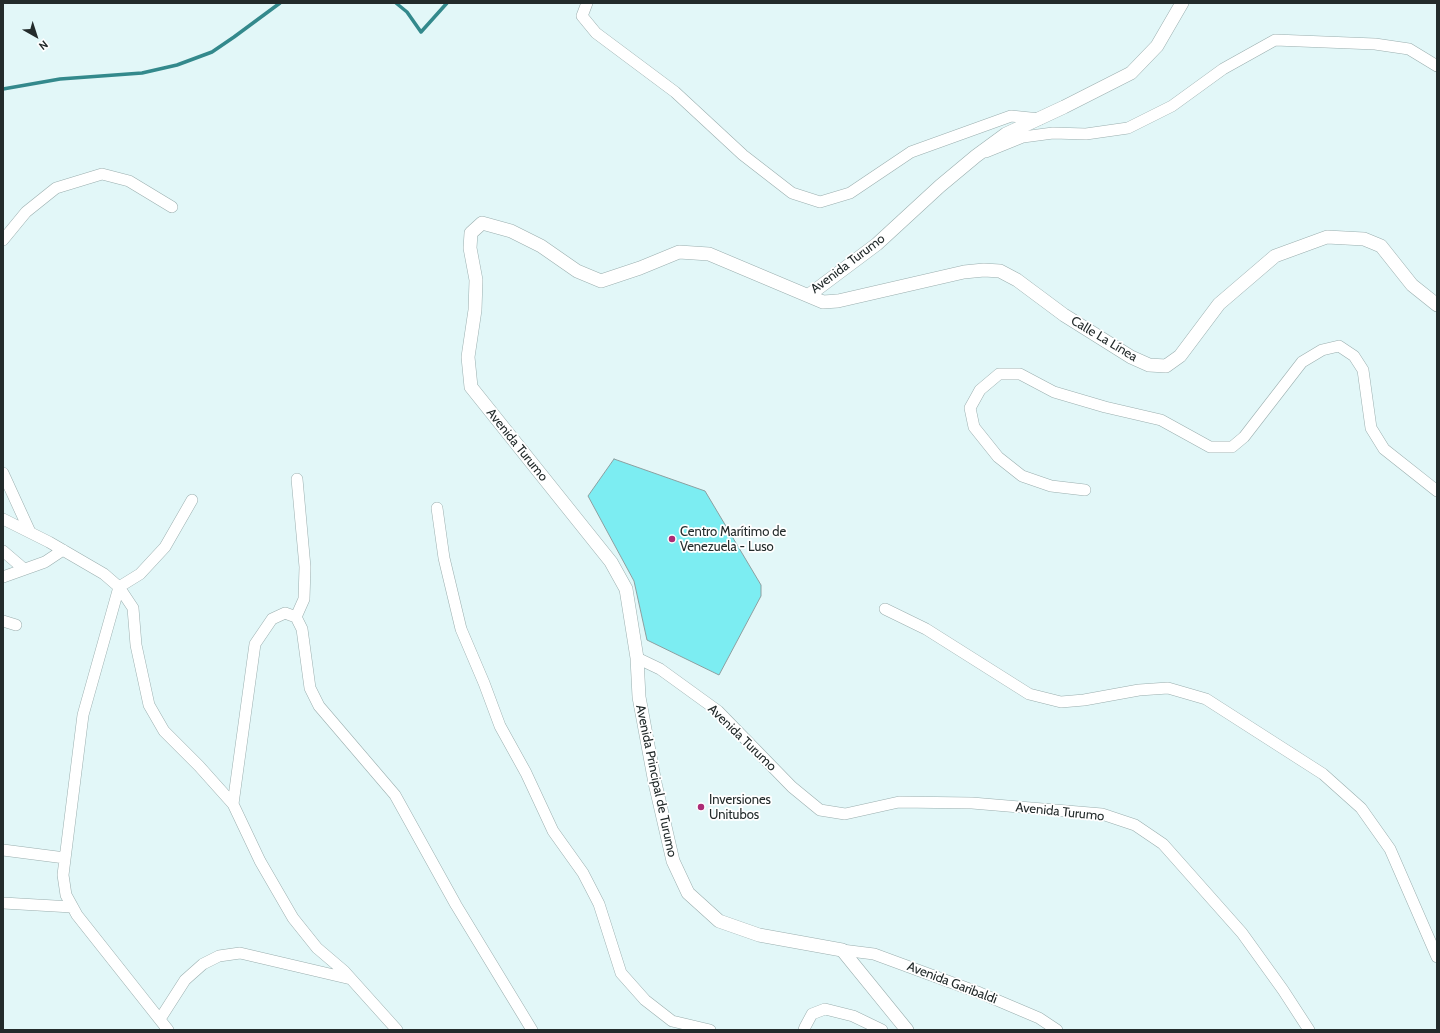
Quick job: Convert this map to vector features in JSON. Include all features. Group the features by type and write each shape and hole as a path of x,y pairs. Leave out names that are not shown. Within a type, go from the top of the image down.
{"street":[{"path":"587,3 582,16 596,33 675,92 743,154 792,193 820,202 850,193 911,152 1011,116 1040,119"},
{"name":"Avenida Turumo","path":"1182,3 1157,46 1131,73 1040,119 1006,134 976,156 940,186 877,244 808,295 709,254 678,252 640,268 601,281 577,271 541,246 511,231 482,224 471,232 470,248 476,280 475,310 468,357 471,387 611,562 626,589 637,658 660,669 718,711 792,787 820,810 845,814 899,802 972,803 1102,814 1135,825 1163,844 1242,933 1283,990 1309,1030"},
{"path":"976,156 1023,137 1053,133 1086,134 1128,128 1172,106 1223,69 1275,40 1375,44 1409,49 1437,66"},
{"path":"3,240 26,212 56,188 102,174 129,181 172,207"},
{"name":"Calle La Línea","path":"808,295 823,302 838,301 964,272 984,270 1000,271 1017,280 1064,316 1131,357 1150,365 1166,366 1180,356 1219,304 1275,256 1327,238 1364,239 1380,246 1412,285 1437,305"},
{"path":"1085,490 1051,486 1022,476 998,457 974,428 970,408 980,390 999,374 1020,374 1054,392 1105,407 1161,420 1210,447 1232,447 1244,437 1302,362 1322,350 1339,346 1354,356 1363,370 1371,428 1384,449 1437,491"},
{"path":"3,473 30,532"},
{"path":"296,618 304,599 305,567 297,479"},
{"path":"168,1030 94,939 77,915 66,895 63,876 83,715 111,612 120,587 140,574 165,547 192,500"},
{"path":"437,508 444,558 461,629 484,682 500,726 526,772 553,831 582,873 599,904 622,973 645,1000 672,1021 710,1030"},
{"path":"3,519 63,550 104,574 120,587 133,608 136,645 149,705 164,731 199,766 233,804 260,861 293,918 317,948 351,979 397,1030"},
{"path":"3,577 45,562 63,550"},
{"path":"3,551 24,569"},
{"path":"885,609 926,629 1029,694 1061,702 1084,700 1139,690 1168,688 1206,699 1323,774 1361,808 1390,849 1437,957"},
{"path":"233,804 255,644 272,619 285,613 296,618 302,629 310,688 319,706 395,795 456,905 532,1030"},
{"path":"3,621 16,625"},
{"name":"Avenida Principal de Turumo","path":"637,658 639,697 655,783 673,861 688,894 719,920 760,935 842,950"},
{"path":"3,850 66,858"},
{"path":"3,903 72,907"},
{"path":"842,950 907,1030"},
{"name":"Avenida Garibaldi","path":"842,950 874,954 980,994 1038,1018 1057,1030"},
{"path":"160,1020 185,980 203,964 219,956 240,953 351,979"},
{"path":"804,1030 812,1014 825,1009 853,1016 882,1030"}],"building":[{"name":"Centro Marítimo de Venezuela - Luso","path":"614,459 705,491 761,585 761,596 719,675 647,640 634,581 588,496"}],"waterway":[{"path":"3,89 60,79 142,73 177,65 212,52 280,3"},
{"path":"396,3 407,12 421,32 447,3"}],"place":[{"name":"Centro Marítimo de Venezuela - Luso","path":"672,539"},
{"name":"Inversiones Unitubos","path":"701,807"}]}
